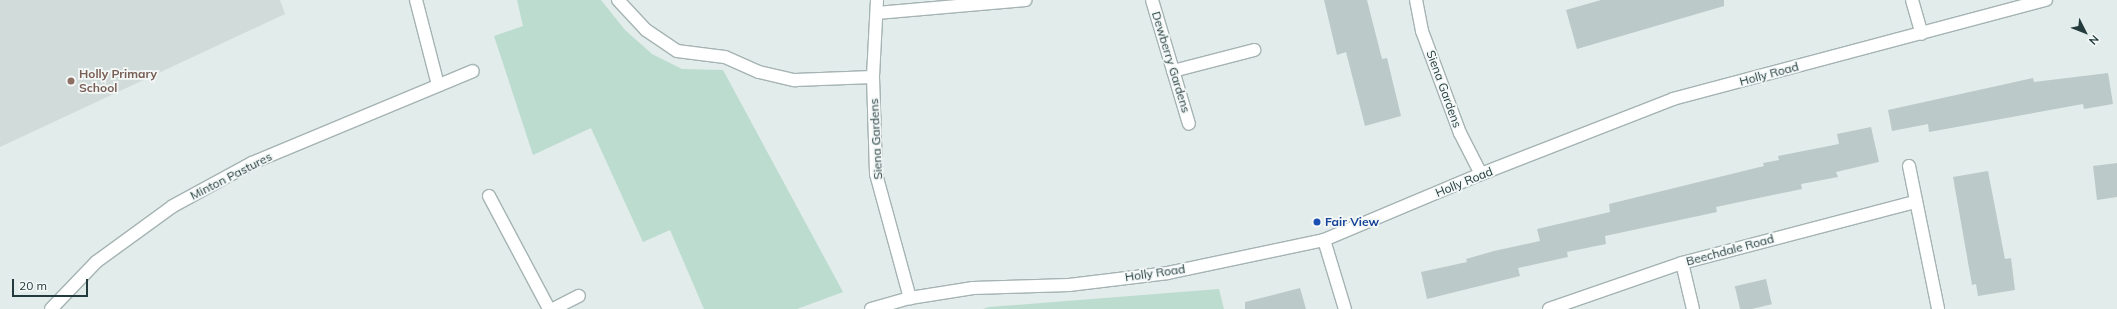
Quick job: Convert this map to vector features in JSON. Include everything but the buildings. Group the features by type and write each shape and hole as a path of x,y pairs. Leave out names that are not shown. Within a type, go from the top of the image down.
{"street":[{"path":"416,0 438,85"},
{"path":"618,0 646,30 677,51 725,57 759,72 795,80 873,76"},
{"name":"Siena Gardens","path":"877,0 878,13 873,76 876,174 910,298"},
{"path":"878,13 1025,0"},
{"name":"Dewberry Gardens","path":"1152,0 1189,124"},
{"name":"Siena Gardens","path":"1416,0 1422,31 1460,133 1481,174"},
{"path":"1912,0 1922,34"},
{"name":"Holly Road","path":"871,309 910,298 973,288 1069,284 1168,272 1324,240 1481,174 1673,99 2046,0"},
{"path":"1173,70 1254,50"},
{"name":"Minton Pastures","path":"51,309 96,262 173,206 252,163 473,71"},
{"path":"1909,166 1915,202 1938,309"},
{"path":"489,196 549,309"},
{"name":"Beechdale Road","path":"1549,309 1682,263 1915,202"},
{"path":"1324,240 1345,309"},
{"path":"1682,263 1693,309"},
{"path":"553,309 579,296"}],"shaded area":[{"name":"Holly Primary School","path":"0,0 280,0 285,14 0,147"}],"green space":[{"path":"517,0 601,0 625,30 652,54 682,69 723,70 843,292 797,309 704,309 670,230 643,242 591,128 533,155 494,36 523,26"},
{"path":"1219,289 1224,309 983,309 989,307"}],"place":[{"name":"Holly Primary School","path":"71,81"},
{"name":"Fair View","path":"1317,222"}]}
